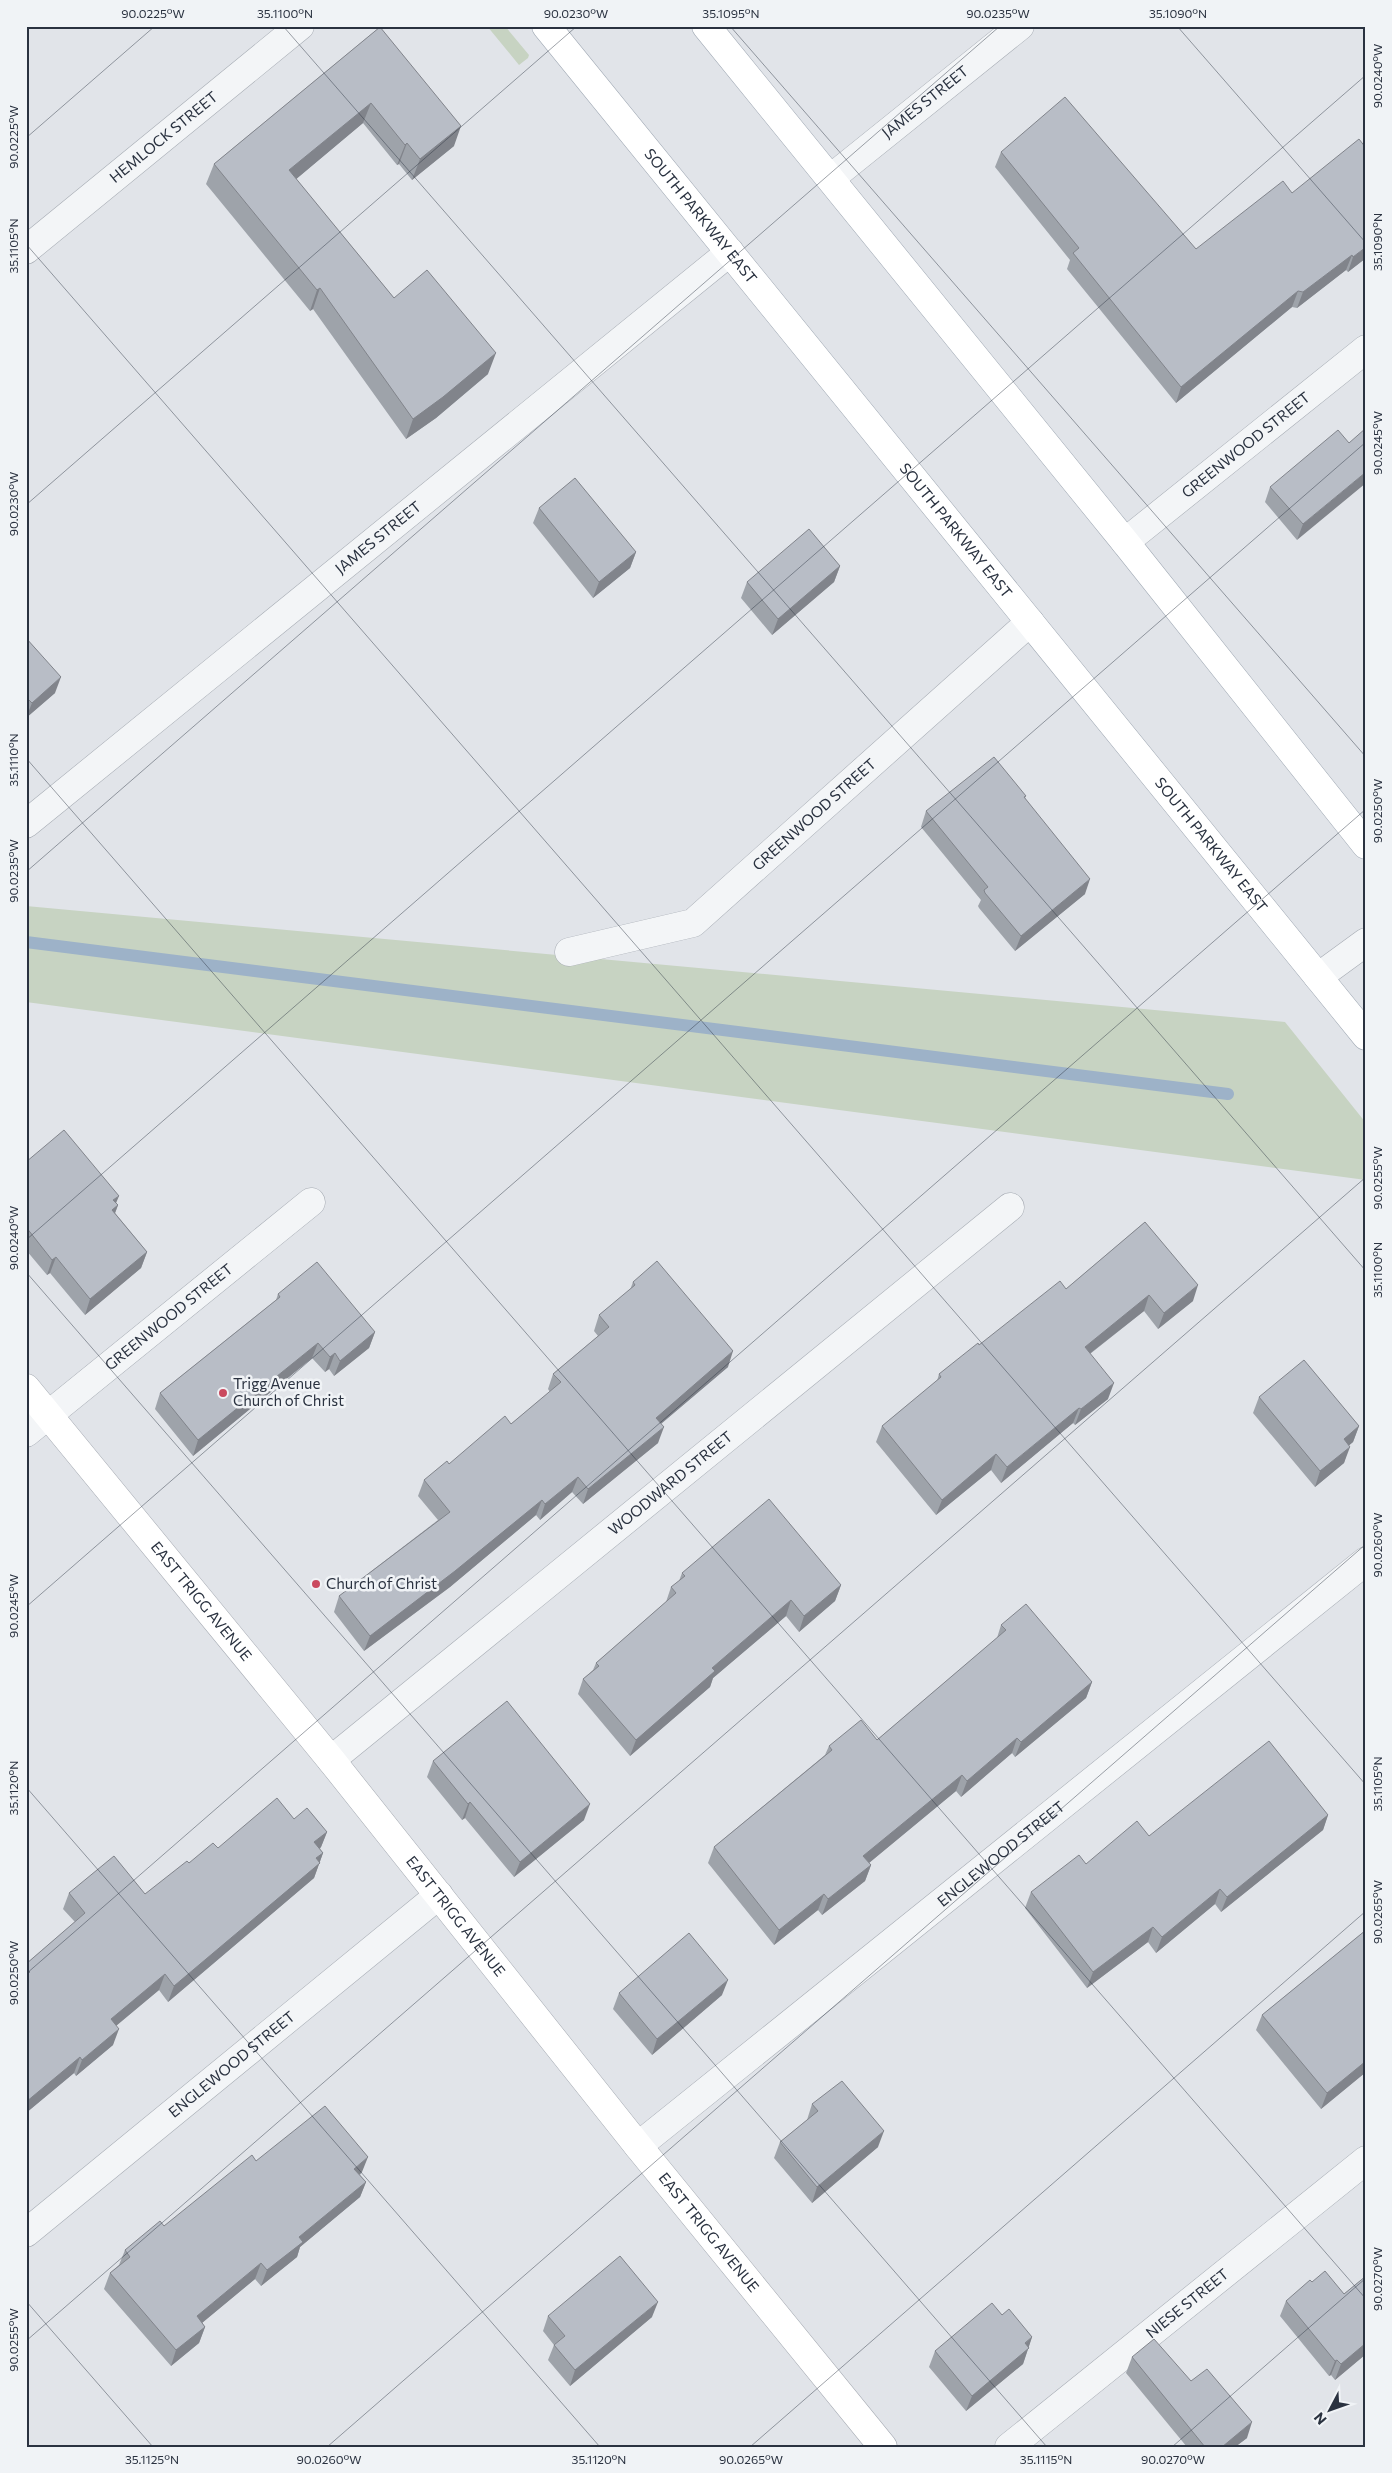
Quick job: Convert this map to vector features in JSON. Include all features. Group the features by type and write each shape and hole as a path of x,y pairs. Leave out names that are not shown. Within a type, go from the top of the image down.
{"main road":[{"name":"SOUTH PARKWAY EAST","path":"546,26 1366,1036"},
{"path":"706,26 1126,542 1366,844"},
{"name":"EAST TRIGG AVENUE","path":"26,1388 331,1760 638,2146 883,2447"}],"street":[{"name":"HEMLOCK STREET","path":"26,250 300,26"},
{"name":"JAMES STREET","path":"831,178 1020,26"},
{"name":"JAMES STREET","path":"26,824 730,252"},
{"name":"GREENWOOD STREET","path":"1126,542 1366,348"},
{"name":"GREENWOOD STREET","path":"569,952 693,923 1030,622"},
{"path":"1318,977 1366,942"},
{"name":"GREENWOOD STREET","path":"26,1433 310,1202"},
{"name":"WOODWARD STREET","path":"331,1760 1010,1207"},
{"name":"ENGLEWOOD STREET","path":"638,2146 1366,1562"},
{"name":"ENGLEWOOD STREET","path":"26,2233 439,1895"},
{"name":"NIESE STREET","path":"1009,2447 1366,2160"}],"green space":[{"path":"487,26 505,26 529,55 528,58 519,65"},
{"path":"26,906 1285,1022 1366,1123 1366,1180 26,1002"}],"building":[{"path":"380,27 461,126 420,159 407,143 405,145 371,103 289,170 394,298 427,270 496,353 413,419 320,288 317,290 214,164"},
{"path":"1065,97 1196,249 1283,181 1292,193 1359,139 1366,148 1366,247 1353,257 1352,255 1303,292 1298,291 1181,387 1073,253 1079,248 1001,152"},
{"path":"1366,428 1366,472 1303,524 1270,487 1338,430 1349,443"},
{"path":"575,478 636,552 599,582 539,508"},
{"path":"809,529 840,566 778,619 747,582"},
{"path":"26,638 61,677 32,703 26,697"},
{"path":"994,757 1090,879 1021,936 985,893 984,890 988,887 926,811"},
{"path":"64,1130 119,1196 113,1200 118,1205 112,1210 147,1252 90,1299 56,1257 52,1260 26,1227 26,1162"},
{"path":"1145,1222 1198,1285 1164,1313 1149,1295 1085,1347 1114,1383 1081,1409 1079,1408 1007,1467 996,1454 942,1500 882,1426 941,1377 939,1374 978,1343 979,1345 1060,1281 1066,1289"},
{"path":"657,1261 733,1351 656,1418 664,1427 588,1489 578,1477 545,1504 542,1500 455,1571 370,1636 339,1596 450,1512 424,1480 447,1461 449,1464 505,1416 511,1424 561,1382 553,1374 609,1327 599,1315 635,1285 633,1282"},
{"path":"317,1262 375,1332 340,1361 335,1353 330,1357 318,1343 198,1440 160,1393 280,1297 278,1294"},
{"path":"1304,1360 1359,1426 1344,1439 1350,1447 1320,1471 1259,1397"},
{"path":"769,1499 841,1585 804,1616 791,1600 712,1668 715,1671 636,1740 583,1679 599,1666 596,1663 676,1593 671,1587 685,1576 682,1573"},
{"path":"1026,1604 1092,1682 1021,1742 1017,1738 967,1781 962,1775 863,1856 871,1865 828,1899 824,1894 779,1930 714,1847 832,1750 829,1746 861,1720 877,1740 1006,1630 1001,1625"},
{"path":"507,1701 590,1804 520,1862 470,1802 468,1804 433,1761"},
{"path":"1269,1741 1328,1815 1227,1897 1220,1889 1162,1937 1153,1927 1093,1972 1031,1892 1079,1855 1086,1864 1137,1821 1149,1836"},
{"path":"277,1798 294,1819 307,1808 327,1832 314,1842 323,1853 316,1858 320,1863 174,1986 165,1974 111,2019 119,2029 82,2060 80,2057 26,2102 26,1975 30,1972 26,1968 26,1964 85,1913 69,1893 114,1856 145,1894 187,1861 189,1863 213,1843 218,1848"},
{"path":"1366,1930 1366,2061 1327,2093 1262,2015"},
{"path":"689,1933 728,1980 657,2039 619,1993"},
{"path":"842,2081 884,2131 817,2187 780,2142 818,2111 812,2104"},
{"path":"325,2106 368,2157 354,2169 366,2182 299,2237 303,2242 267,2270 261,2263 197,2316 205,2327 176,2350 110,2273 130,2257 125,2250 160,2221 164,2226 252,2155 256,2161"},
{"path":"620,2256 658,2302 575,2370 554,2345 565,2336 548,2316"},
{"path":"1325,2271 1344,2294 1366,2276 1366,2343 1341,2364 1337,2360 1335,2361 1286,2301 1310,2280 1312,2282"},
{"path":"992,2303 1002,2315 1009,2309 1032,2337 1025,2343 1029,2348 972,2396 935,2351"},
{"path":"1154,2339 1191,2381 1207,2369 1252,2422 1222,2447 1205,2447 1132,2357"}],"waterway":[{"path":"26,942 1228,1094"}],"place":[{"name":"Trigg Avenue Church of Christ","path":"223,1393"},
{"name":"Church of Christ","path":"316,1584"}]}
